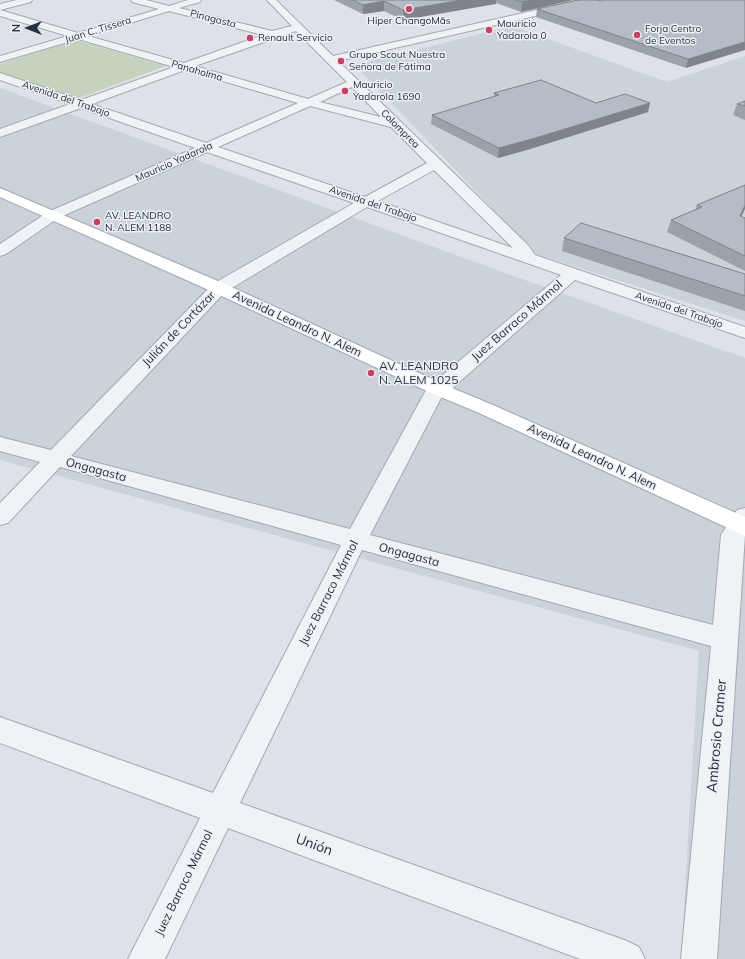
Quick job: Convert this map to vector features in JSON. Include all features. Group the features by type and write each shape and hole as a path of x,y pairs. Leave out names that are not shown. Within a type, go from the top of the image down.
{"main road":[{"name":"Avenida Leandro N. Alem","path":"0,192 219,288 438,389 743,522"}],"street":[{"path":"0,7 28,0"},
{"name":"Pinagasta","path":"135,0 315,45"},
{"name":"Juan C. Tissera","path":"0,59 197,0"},
{"name":"Colomprea","path":"271,0 435,164 522,248 529,258"},
{"path":"331,60 592,0"},
{"name":"Panaholma","path":"0,13 310,103 395,124"},
{"path":"0,133 80,103 274,34 298,27"},
{"name":"Avenida del Trabajo","path":"0,76 745,333"},
{"name":"Mauricio Yadarola","path":"0,251 53,215 354,83"},
{"name":"Julián de Cortázar","path":"0,517 219,288 366,202 435,164"},
{"name":"Juez Barraco Mármol","path":"146,959 355,540 432,396 438,389 573,273"},
{"name":"Ongagasta","path":"0,444 725,640"},
{"name":"Ambrosio Cramer","path":"699,959 733,535 743,522"},
{"name":"Unión","path":"0,730 627,959"}],"shaded area":[{"path":"512,26 667,82 745,56 745,321 536,254 355,65"},
{"path":"0,88 505,273 745,358 745,959 681,959 699,651 0,460"}],"green space":[{"path":"76,40 166,66 76,99 0,73 0,64"}],"building":[{"path":"353,0 462,0 403,10 384,1 363,5"},
{"path":"515,0 532,0 522,2"},
{"path":"578,0 745,0 745,42 688,59 537,9"},
{"path":"541,80 596,103 625,94 650,103 499,148 432,115 499,95 494,93"},
{"path":"745,101 745,106 737,104"},
{"path":"745,185 745,205 740,216 745,218 745,256 671,220 702,207 697,205"},
{"path":"581,223 745,274 745,296 564,238"}],"place":[{"name":"Hiper ChangoMâs","path":"409,9"},
{"name":"Mauricio Yadarola 0","path":"489,30"},
{"name":"Forja Centro de Eventos","path":"637,35"},
{"name":"Renault Servicio","path":"250,38"},
{"name":"Grupo Scout Nuestra Señora de Fátima","path":"341,61"},
{"name":"Mauricio Yadarola 1690","path":"345,91"},
{"name":"AV. LEANDRO N. ALEM 1188","path":"97,222"},
{"name":"AV. LEANDRO N. ALEM 1025","path":"371,373"}]}
